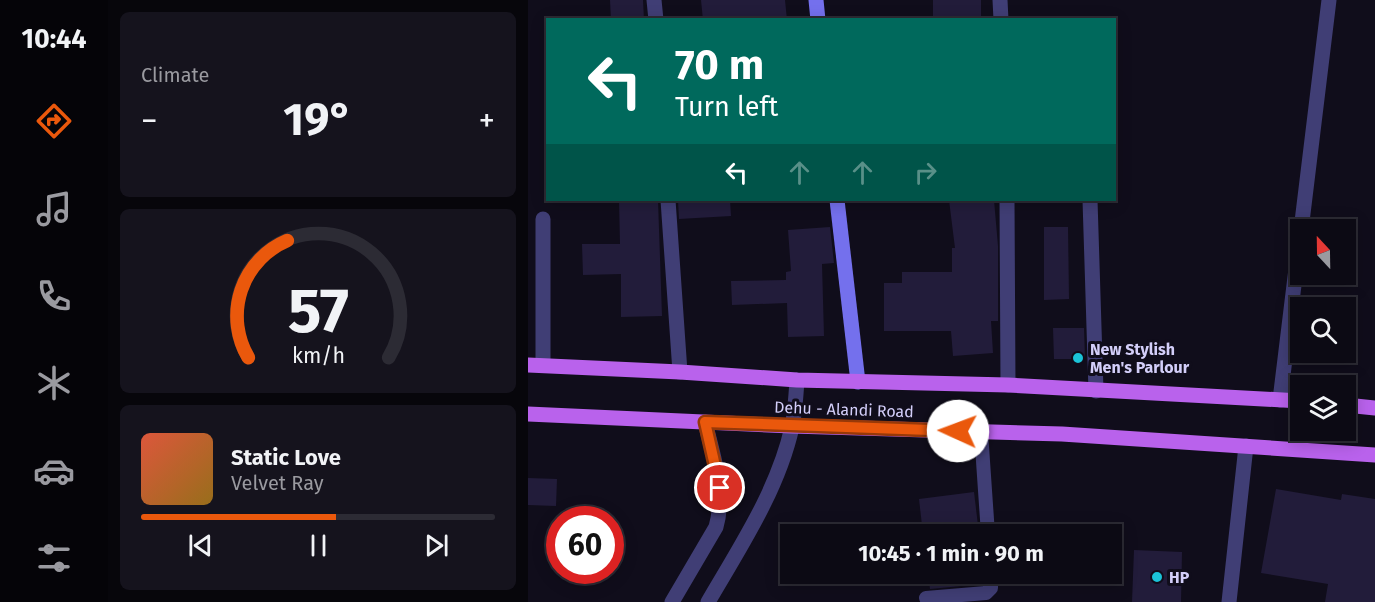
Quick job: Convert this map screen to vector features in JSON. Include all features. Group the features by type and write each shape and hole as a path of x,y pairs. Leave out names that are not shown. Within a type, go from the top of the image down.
{"main road":[{"name":"Dehu - Alandi Road","path":"536,365 680,372 797,381 1008,385 1290,400"},
{"path":"1356,406 1375,408"},
{"name":"Dehu - Alandi Road","path":"528,414 792,426 1062,434 1375,455"}],"street":[{"path":"654,0 656,18"},
{"path":"816,0 818,18"},
{"path":"1000,0 1001,18"},
{"path":"1302,219 1329,0"},
{"path":"668,201 680,372"},
{"path":"837,201 858,382"},
{"path":"1007,201 1008,385"},
{"path":"1090,201 1096,391"},
{"path":"536,365 543,219"},
{"path":"1280,400 1294,285"},
{"path":"708,602 760,510 779,468 792,426 797,381"},
{"path":"672,602 716,527 720,514 720,488 705,422"},
{"path":"1229,602 1246,446"}],"lane":[{"path":"981,432 987,524"},
{"path":"926,598 986,593 991,588 991,584"}],"building":[{"path":"610,0 643,0 644,18 611,18"},
{"path":"701,0 785,0 787,18 703,18"},
{"path":"933,0 981,0 981,18 933,18"},
{"path":"619,201 658,201 662,316 621,317 621,274 583,275 582,244 620,244"},
{"path":"678,201 730,201 731,216 679,219"},
{"path":"949,201 994,201 998,246 998,321 991,321 993,353 953,356 951,331 884,331 884,283 902,283 902,272 952,272 952,248 955,248"},
{"path":"830,227 834,263 822,264 824,336 788,337 787,303 732,305 731,281 786,280 786,272 791,271 788,230"},
{"path":"1044,227 1068,227 1069,299 1044,300"},
{"path":"1053,328 1084,328 1085,359 1054,359"},
{"path":"528,478 557,479 556,506 528,505"},
{"path":"1276,489 1341,500 1342,494 1375,499 1375,602 1325,602 1328,584 1261,573"},
{"path":"974,492 978,524 922,524 919,499"},
{"name":"HP","path":"1134,550 1182,552 1181,602 1132,602"},
{"path":"929,584 982,584 930,589"}],"place":[{"name":"New Stylish Men's Parlour","path":"1078,358"},
{"name":"HP","path":"1157,577"}],"route":[{"path":"720,488 705,422 958,431"}]}
